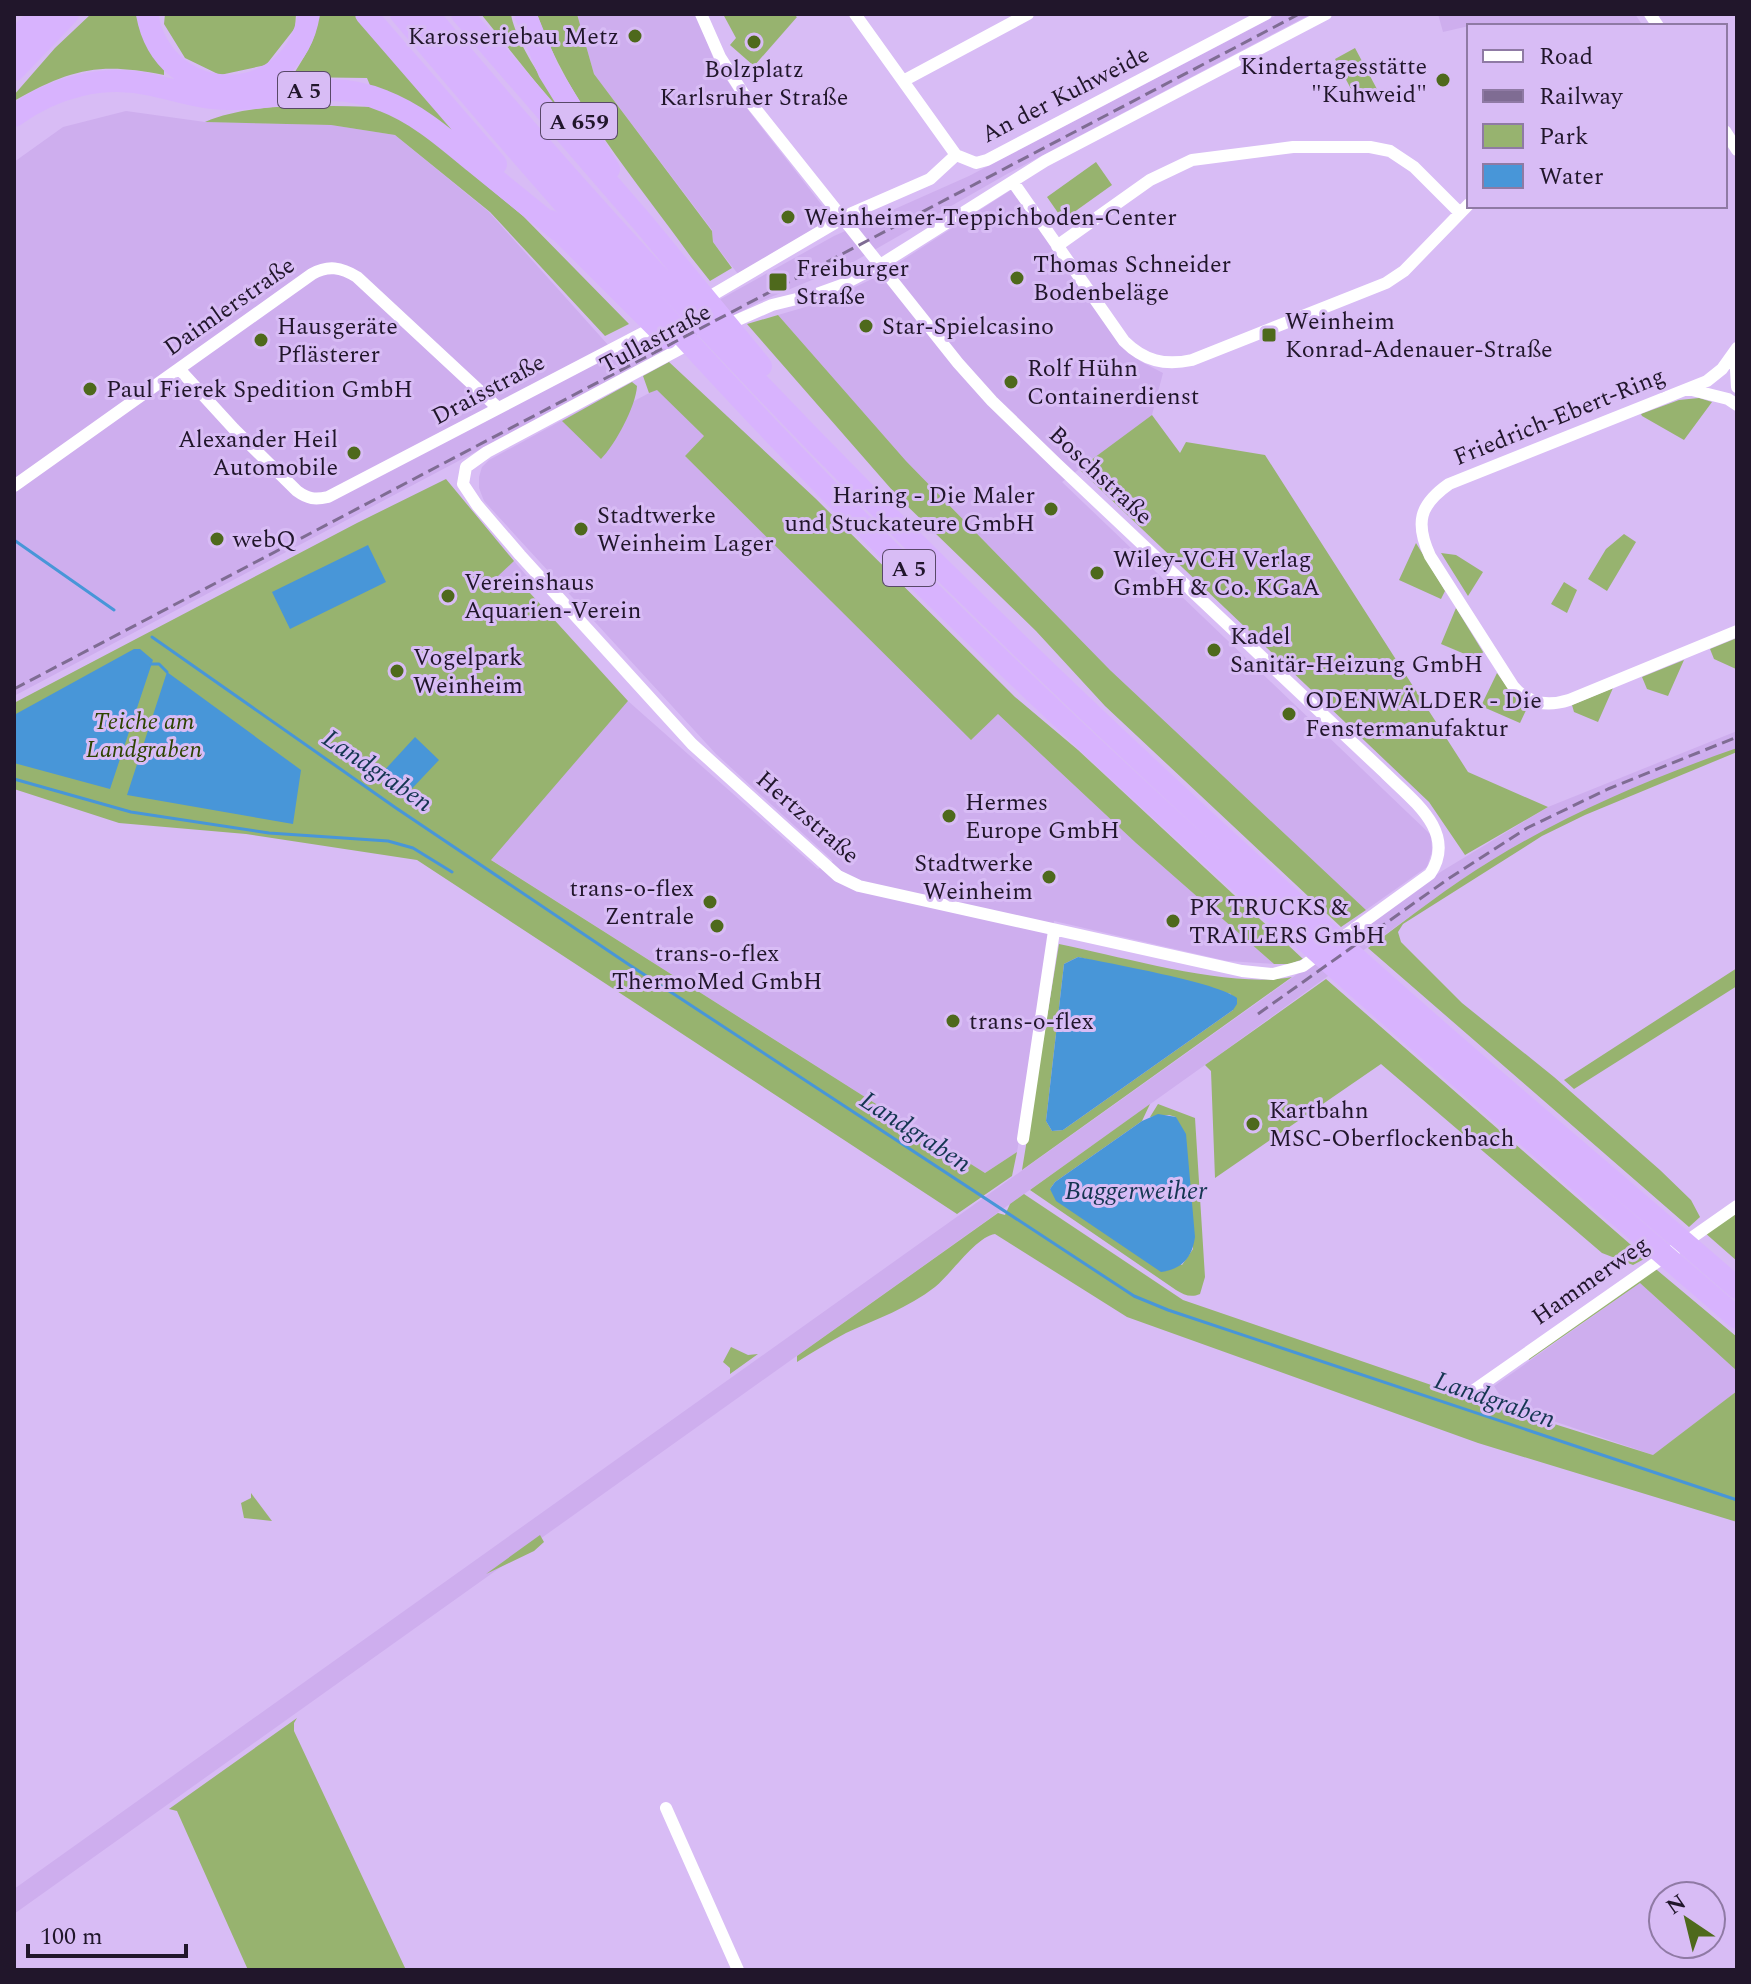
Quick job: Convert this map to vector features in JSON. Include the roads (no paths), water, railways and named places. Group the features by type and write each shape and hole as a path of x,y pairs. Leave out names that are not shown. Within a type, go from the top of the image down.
{"highway":[{"path":"14,41 41,14"},
{"path":"14,70 68,14"},
{"path":"147,14 157,44 175,66 204,82 228,86 252,83 282,66 302,39 309,14"},
{"name":"A 5","path":"366,14 475,143 559,231"},
{"name":"A 5","path":"401,14 486,115 708,344 834,462 1062,686 1315,950"},
{"name":"A 5","path":"428,14 669,302"},
{"path":"462,14 644,224 669,302 708,344"},
{"name":"A 659","path":"525,14 549,72 644,224"},
{"name":"A 5","path":"14,116 53,93 103,81 139,83 201,97 227,99 310,89 356,92 395,105 422,121 559,231 669,302"},
{"name":"A 5","path":"708,344 773,432 836,497 1046,703 1315,950 1349,966 1737,1288"},
{"name":"A 5","path":"1349,966 1737,1318"}],"street":[{"path":"701,14 720,57 743,93 880,265"},
{"path":"855,14 956,155"},
{"path":"903,81 1028,14"},
{"name":"An der Kuhweide","path":"843,218 916,187 940,171 956,155 976,163 987,160 1266,14"},
{"name":"Tullastraße","path":"463,473 487,452 746,315 817,294 880,265 1045,161 1326,14"},
{"path":"1013,182 1057,246 1124,341 1134,351 1155,362 1179,363 1386,283 1404,271 1464,209 1390,151 1370,147 1293,147 1192,160 1150,180 1057,246"},
{"name":"Draisstraße","path":"180,370 297,491 317,500 728,287 843,218"},
{"name":"Boschstraße","path":"880,265 926,326 992,401 1385,773 1430,820 1438,835 1439,851 1430,874 1315,950"},
{"name":"Daimlerstraße","path":"14,486 312,274 333,267 357,277 498,408"},
{"name":"Friedrich-Ebert-Ring","path":"1736,350 1734,375 1737,387"},
{"name":"Friedrich-Ebert-Ring","path":"1736,350 1714,375 1688,389 1449,484 1437,492 1424,509 1421,519 1422,539 1430,556 1513,686 1522,695 1540,703 1557,704 1569,700 1737,631"},
{"name":"Friedrich-Ebert-Ring","path":"1688,389 1708,393 1737,405"},
{"name":"Hertzstraße","path":"463,473 463,484 477,505 692,744 830,869 859,886 1242,971 1273,974 1315,950"},
{"path":"1023,1139 1054,931"},
{"name":"Hammerweg","path":"1470,1393 1737,1206"},
{"path":"666,1808 738,1970"}],"water":[{"path":"368,545 386,582 290,629 272,592"},
{"path":"134,649 140,649 153,660 110,789 14,763 14,715"},
{"path":"167,672 301,770 293,824 127,795"},
{"path":"415,737 439,760 405,796 381,774"},
{"name":"Baggerweiher","path":"1078,957 1209,986 1237,998 1237,1004 1233,1010 1063,1130 1052,1131 1046,1121 1064,964"},
{"name":"Baggerweiher","path":"1158,1114 1176,1117 1186,1134 1195,1237 1185,1261 1161,1272 1056,1201 1050,1189 1055,1182 1142,1121"}],"waterway":[{"name":"Landgraben","path":"14,540 114,610"},
{"name":"Landgraben","path":"152,637 396,808 628,964 1134,1296 1737,1500"},
{"path":"151,664 159,664 167,672"},
{"path":"14,779 131,812 269,833 388,841 413,848 452,872"}],"railway":[{"path":"14,689 1299,14"},
{"path":"1258,1014 1448,879 1527,828 1608,789 1737,737"}],"place":[{"name":"Karosseriebau Metz","path":"635,36"},
{"name":"Bolzplatz Karlsruher Straße","path":"754,42"},
{"name":"Kindertagesstätte \"Kuhweid\"","path":"1443,80"},
{"name":"Weinheimer-Teppichboden-Center","path":"788,217"},
{"name":"Thomas Schneider Bodenbeläge","path":"1017,278"},
{"name":"Freiburger Straße","path":"778,282"},
{"name":"Star-Spielcasino","path":"866,326"},
{"name":"Weinheim Konrad-Adenauer-Straße","path":"1269,335"},
{"name":"Hausgeräte Pflästerer","path":"261,340"},
{"name":"Rolf Hühn Containerdienst","path":"1011,382"},
{"name":"Paul Fierek Spedition GmbH","path":"90,389"},
{"name":"Alexander Heil Automobile","path":"354,453"},
{"name":"Haring - Die Maler und Stuckateure GmbH","path":"1051,509"},
{"name":"Stadtwerke Weinheim Lager","path":"581,529"},
{"name":"webQ","path":"217,539"},
{"name":"Wiley-VCH Verlag GmbH & Co. KGaA","path":"1097,573"},
{"name":"Vereinshaus Aquarien-Verein","path":"448,596"},
{"name":"Kadel Sanitär-Heizung GmbH","path":"1214,650"},
{"name":"Vogelpark Weinheim","path":"397,671"},
{"name":"ODENWÄLDER - Die Fenstermanufaktur","path":"1289,714"},
{"name":"Hermes Europe GmbH","path":"949,816"},
{"name":"Stadtwerke Weinheim","path":"1049,877"},
{"name":"trans-o-flex Zentrale","path":"710,902"},
{"name":"PK TRUCKS & TRAILERS GmbH","path":"1173,921"},
{"name":"trans-o-flex ThermoMed GmbH","path":"717,926"},
{"name":"trans-o-flex","path":"953,1021"},
{"name":"Kartbahn MSC-Oberflockenbach","path":"1253,1124"}],"park label":[{"name":"Teiche am Landgraben","path":"144,735"}]}
